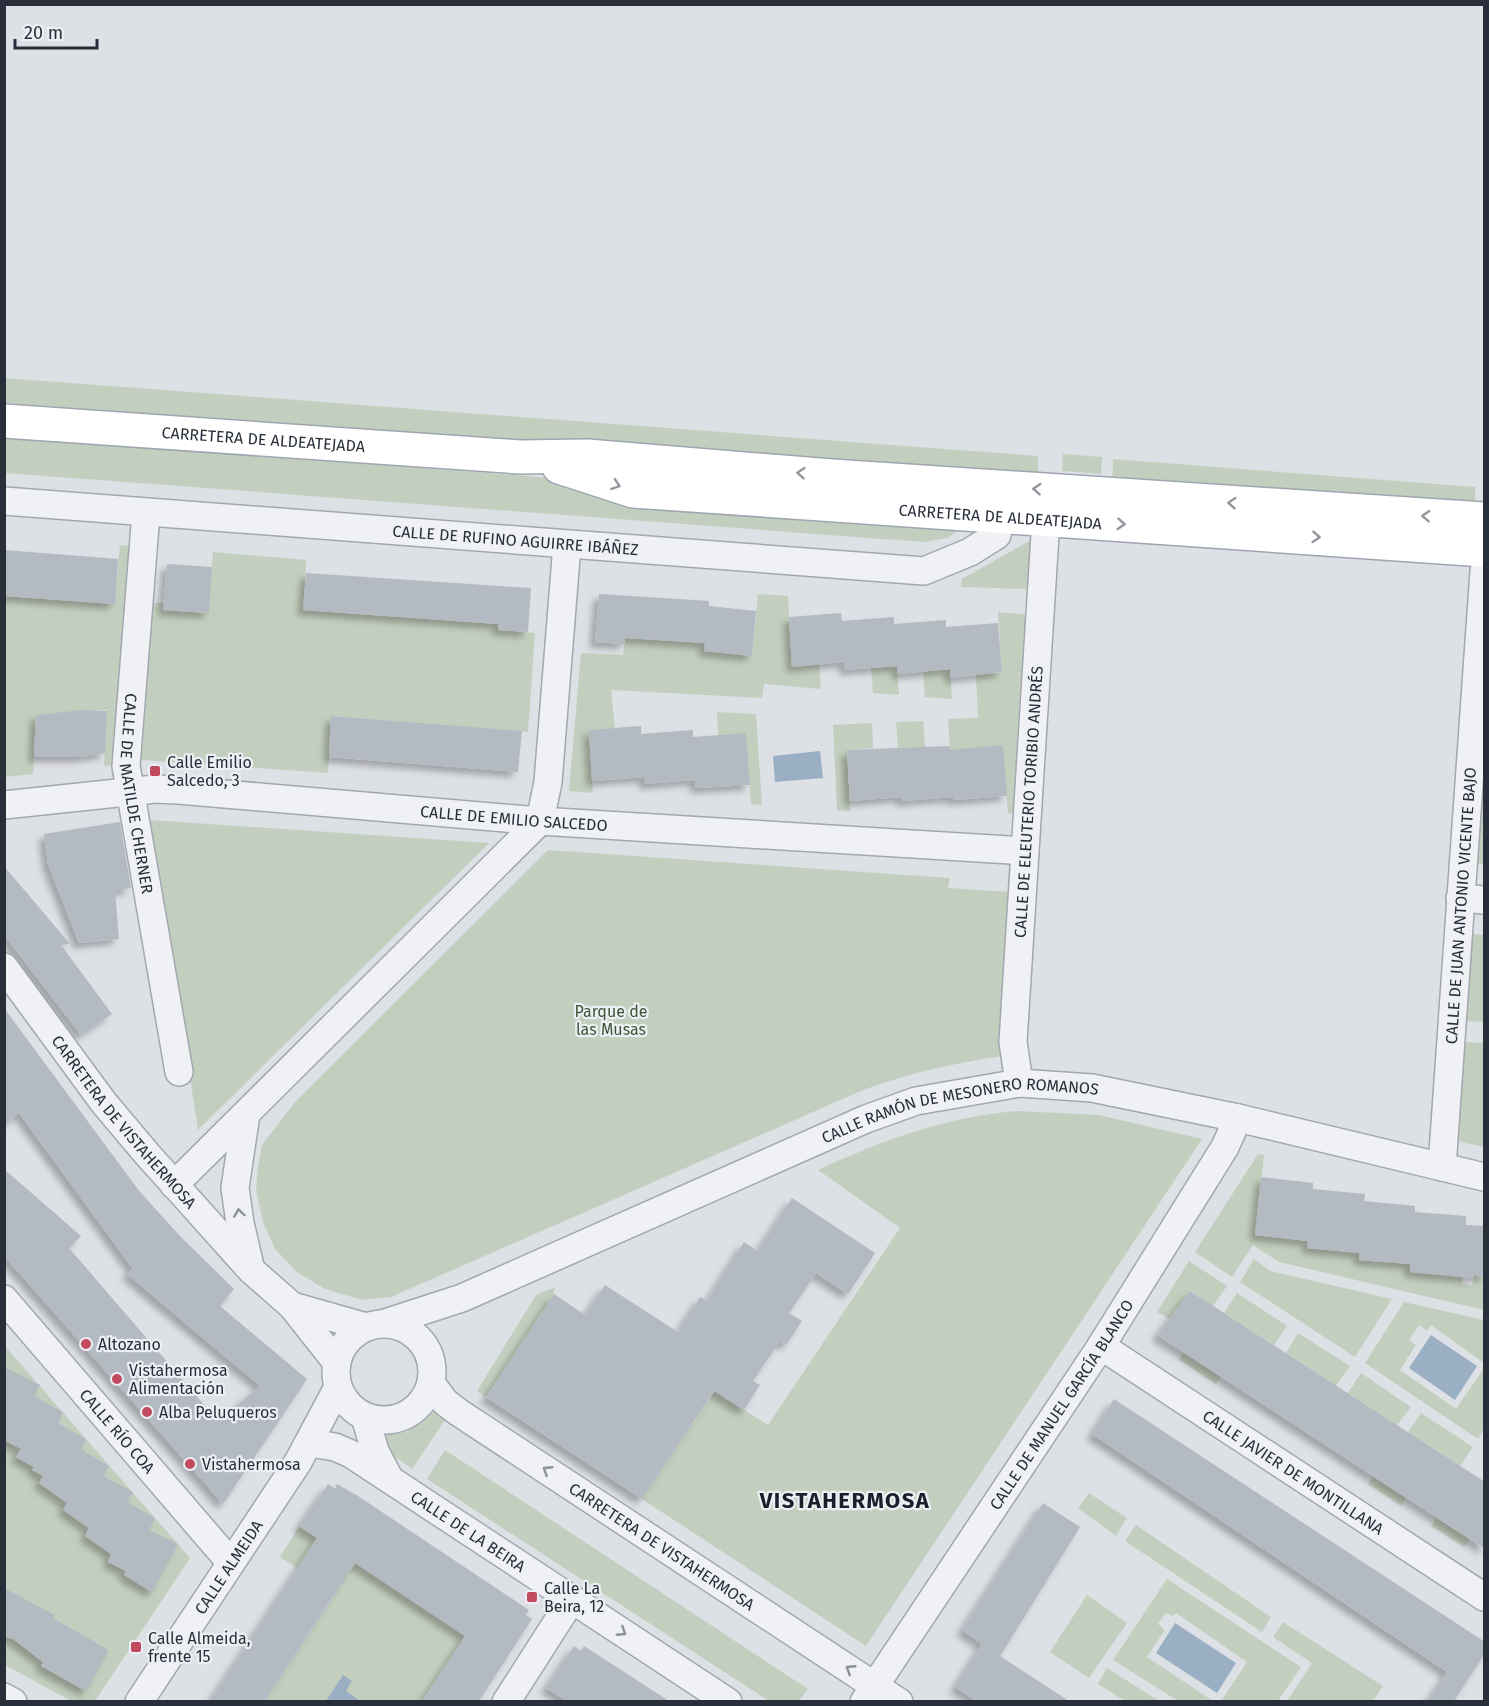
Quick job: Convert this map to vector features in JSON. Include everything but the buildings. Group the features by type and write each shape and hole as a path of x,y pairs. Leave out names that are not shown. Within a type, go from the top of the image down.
{"main road":[{"name":"CARRETERA DE ALDEATEJADA","path":"4,421 520,457 587,456 832,476 1485,519"},
{"name":"CARRETERA DE ALDEATEJADA","path":"520,457 576,471 633,491 1485,550"},
{"path":"832,476 884,493 983,501 1000,516"}],"street":[{"name":"CALLE DE RUFINO AGUIRRE IBÁÑEZ","path":"4,501 924,571 970,552 998,535 1000,516"},
{"name":"CALLE DE MATILDE CHERNER","path":"146,513 126,766 178,1072"},
{"name":"CALLE DE ELEUTERIO TORIBIO ANDRÉS","path":"1019,1083 1013,1042 1046,519"},
{"path":"174,1185 540,821 548,782 567,545"},
{"name":"CALLE DE JUAN ANTONIO VICENTE BAJO","path":"1442,1167 1472,899 1485,571"},
{"name":"CALLE DE EMILIO SALCEDO","path":"4,805 130,792 178,790 540,821 1025,851"},
{"name":"CARRETERA DE VISTAHERMOSA","path":"4,967 104,1103 251,1270 292,1306 338,1375"},
{"name":"CALLE RAMÓN DE MESONERO ROMANOS","path":"374,1326 460,1299 866,1119 916,1101 1019,1083 1092,1088 1238,1118 1485,1177"},
{"path":"246,1114 235,1188 251,1270"},
{"name":"CALLE DE MANUEL GARCÍA BLANCO","path":"870,1694 1101,1346 1225,1147 1238,1118"},
{"name":"CALLE RÍO COA","path":"4,1299 231,1563"},
{"name":"CALLE RAMÓN DE MESONERO ROMANOS","path":"426,1349 438,1324 460,1299"},
{"name":"CARRETERA DE VISTAHERMOSA","path":"292,1306 374,1326"},
{"path":"374,1326 399,1327 415,1336 426,1349 432,1366 431,1383 424,1398 413,1411 398,1418 382,1421 363,1415 351,1407 338,1375 347,1341 374,1326"},
{"name":"CALLE JAVIER DE MONTILLANA","path":"1101,1346 1485,1598"},
{"name":"CALLE ALMEIDA","path":"139,1701 307,1453 338,1375"},
{"name":"CARRETERA DE VISTAHERMOSA","path":"431,1383 445,1402 458,1412 870,1694 899,1701"},
{"name":"CALLE ALMEIDA","path":"307,1453 363,1415"},
{"name":"CALLE DE LA BEIRA","path":"363,1415 375,1451 390,1479"},
{"name":"CALLE DE LA BEIRA","path":"307,1453 335,1447 351,1454 728,1701"},
{"path":"506,1701 572,1599"},
{"path":"4,1697 13,1701"}],"green space":[{"path":"4,378 1038,456 1038,479 5,403"},
{"path":"4,436 553,478 957,523 956,532 947,538 923,542 5,473"},
{"path":"1063,454 1102,457 1101,474 1062,471"},
{"path":"1113,459 1475,487 1475,510 1112,486"},
{"path":"1031,540 1030,589 961,587 962,579"},
{"path":"120,545 133,546 114,765 104,766 107,710 36,715 33,774 5,777 4,596 114,604"},
{"path":"213,552 306,560 304,610 498,624 498,630 535,633 528,732 332,716 328,773 141,760 152,603 164,603 164,610 208,613"},
{"path":"758,594 788,596 792,667 819,664 821,689 764,684 762,698 611,690 615,728 589,730 593,793 569,791 581,653 623,655 625,638 705,643 752,656"},
{"path":"998,612 1028,615 1015,814 1008,813 1003,746 950,750 948,719 978,718 976,675 1002,672"},
{"path":"897,666 899,695 873,693 871,668"},
{"path":"950,669 952,699 925,697 923,672"},
{"path":"717,712 756,714 762,805 751,804 746,734 718,735"},
{"path":"923,721 925,748 898,750 896,722"},
{"path":"872,723 873,748 847,750 850,811 837,810 833,725"},
{"path":"1481,762 1484,762 1484,864 1473,864"},
{"path":"150,820 489,843 198,1130"},
{"name":"Parque de las Musas","path":"548,850 950,878 948,888 1011,892 1003,1056 931,1069 861,1091 391,1297 362,1300 325,1289 297,1272 275,1249 263,1222 256,1190 262,1145 295,1102"},
{"path":"1471,934 1484,935 1484,1022 1466,1021"},
{"path":"1465,1042 1484,1043 1484,1147 1458,1141"},
{"path":"1017,1111 1099,1115 1202,1139 866,1646 642,1499 715,1391 768,1425 900,1228 818,1170 866,1149 940,1124"},
{"path":"1258,1154 1264,1155 1256,1235 1308,1241 1307,1248 1359,1253 1359,1260 1410,1264 1410,1272 1462,1276 1462,1284 1472,1285 1474,1275 1484,1276 1484,1310 1279,1262 1253,1245 1232,1277 1195,1252"},
{"path":"1254,1259 1270,1271 1392,1299 1355,1357 1240,1282"},
{"path":"1189,1261 1227,1286 1213,1306 1191,1291 1170,1319 1157,1312"},
{"path":"555,1287 554,1294 486,1397 477,1391 536,1295"},
{"path":"1237,1293 1287,1326 1274,1345 1224,1313"},
{"path":"1404,1302 1484,1320 1484,1363 1431,1325 1427,1331 1419,1325 1409,1340 1416,1345 1400,1370 1456,1409 1484,1368 1484,1429 1478,1439 1365,1363"},
{"path":"1298,1333 1350,1366 1336,1386 1286,1353"},
{"path":"4,1345 190,1558 95,1701 71,1701 5,1665"},
{"path":"1183,1352 1221,1377 1216,1384 1179,1360"},
{"path":"1361,1373 1411,1407 1397,1425 1348,1393"},
{"path":"436,1411 447,1417 412,1469 384,1449 379,1435 406,1432"},
{"path":"1421,1413 1473,1447 1460,1466 1408,1432"},
{"path":"445,1450 808,1689 799,1701 769,1701 427,1479"},
{"path":"1373,1477 1406,1498 1401,1506 1368,1484"},
{"path":"1089,1493 1127,1518 1116,1536 1078,1508"},
{"path":"1436,1518 1470,1539 1464,1547 1431,1526"},
{"path":"1136,1525 1271,1617 1262,1632 1125,1541"},
{"path":"299,1526 470,1638 450,1659 422,1701 265,1702 336,1593 280,1557"},
{"path":"1167,1579 1301,1667 1278,1701 1221,1701 1247,1662 1176,1613 1172,1616 1166,1613 1158,1624 1165,1630 1147,1657 1213,1701 1178,1701 1113,1660"},
{"path":"1087,1595 1127,1623 1089,1678 1050,1652"},
{"path":"1283,1622 1383,1686 1373,1701 1287,1701 1312,1663 1273,1637"},
{"path":"1107,1668 1159,1701 1125,1701 1098,1684"}],"water":[{"path":"820,751 823,778 775,782 773,756"},
{"path":"1431,1335 1477,1366 1455,1400 1409,1368"},
{"path":"1175,1623 1236,1663 1217,1693 1156,1653"},
{"path":"343,1675 352,1681 346,1691 360,1701 326,1701"}],"place":[{"name":"Calle Emilio Salcedo, 3","path":"155,771"},
{"name":"Altozano","path":"86,1344"},
{"name":"Vistahermosa Alimentación","path":"117,1379"},
{"name":"Alba Peluqueros","path":"147,1412"},
{"name":"Vistahermosa","path":"190,1464"},
{"name":"Calle La Beira, 12","path":"532,1597"},
{"name":"Calle Almeida, frente 15","path":"136,1647"}],"district":[{"name":"VISTAHERMOSA","path":"845,1500"}]}
